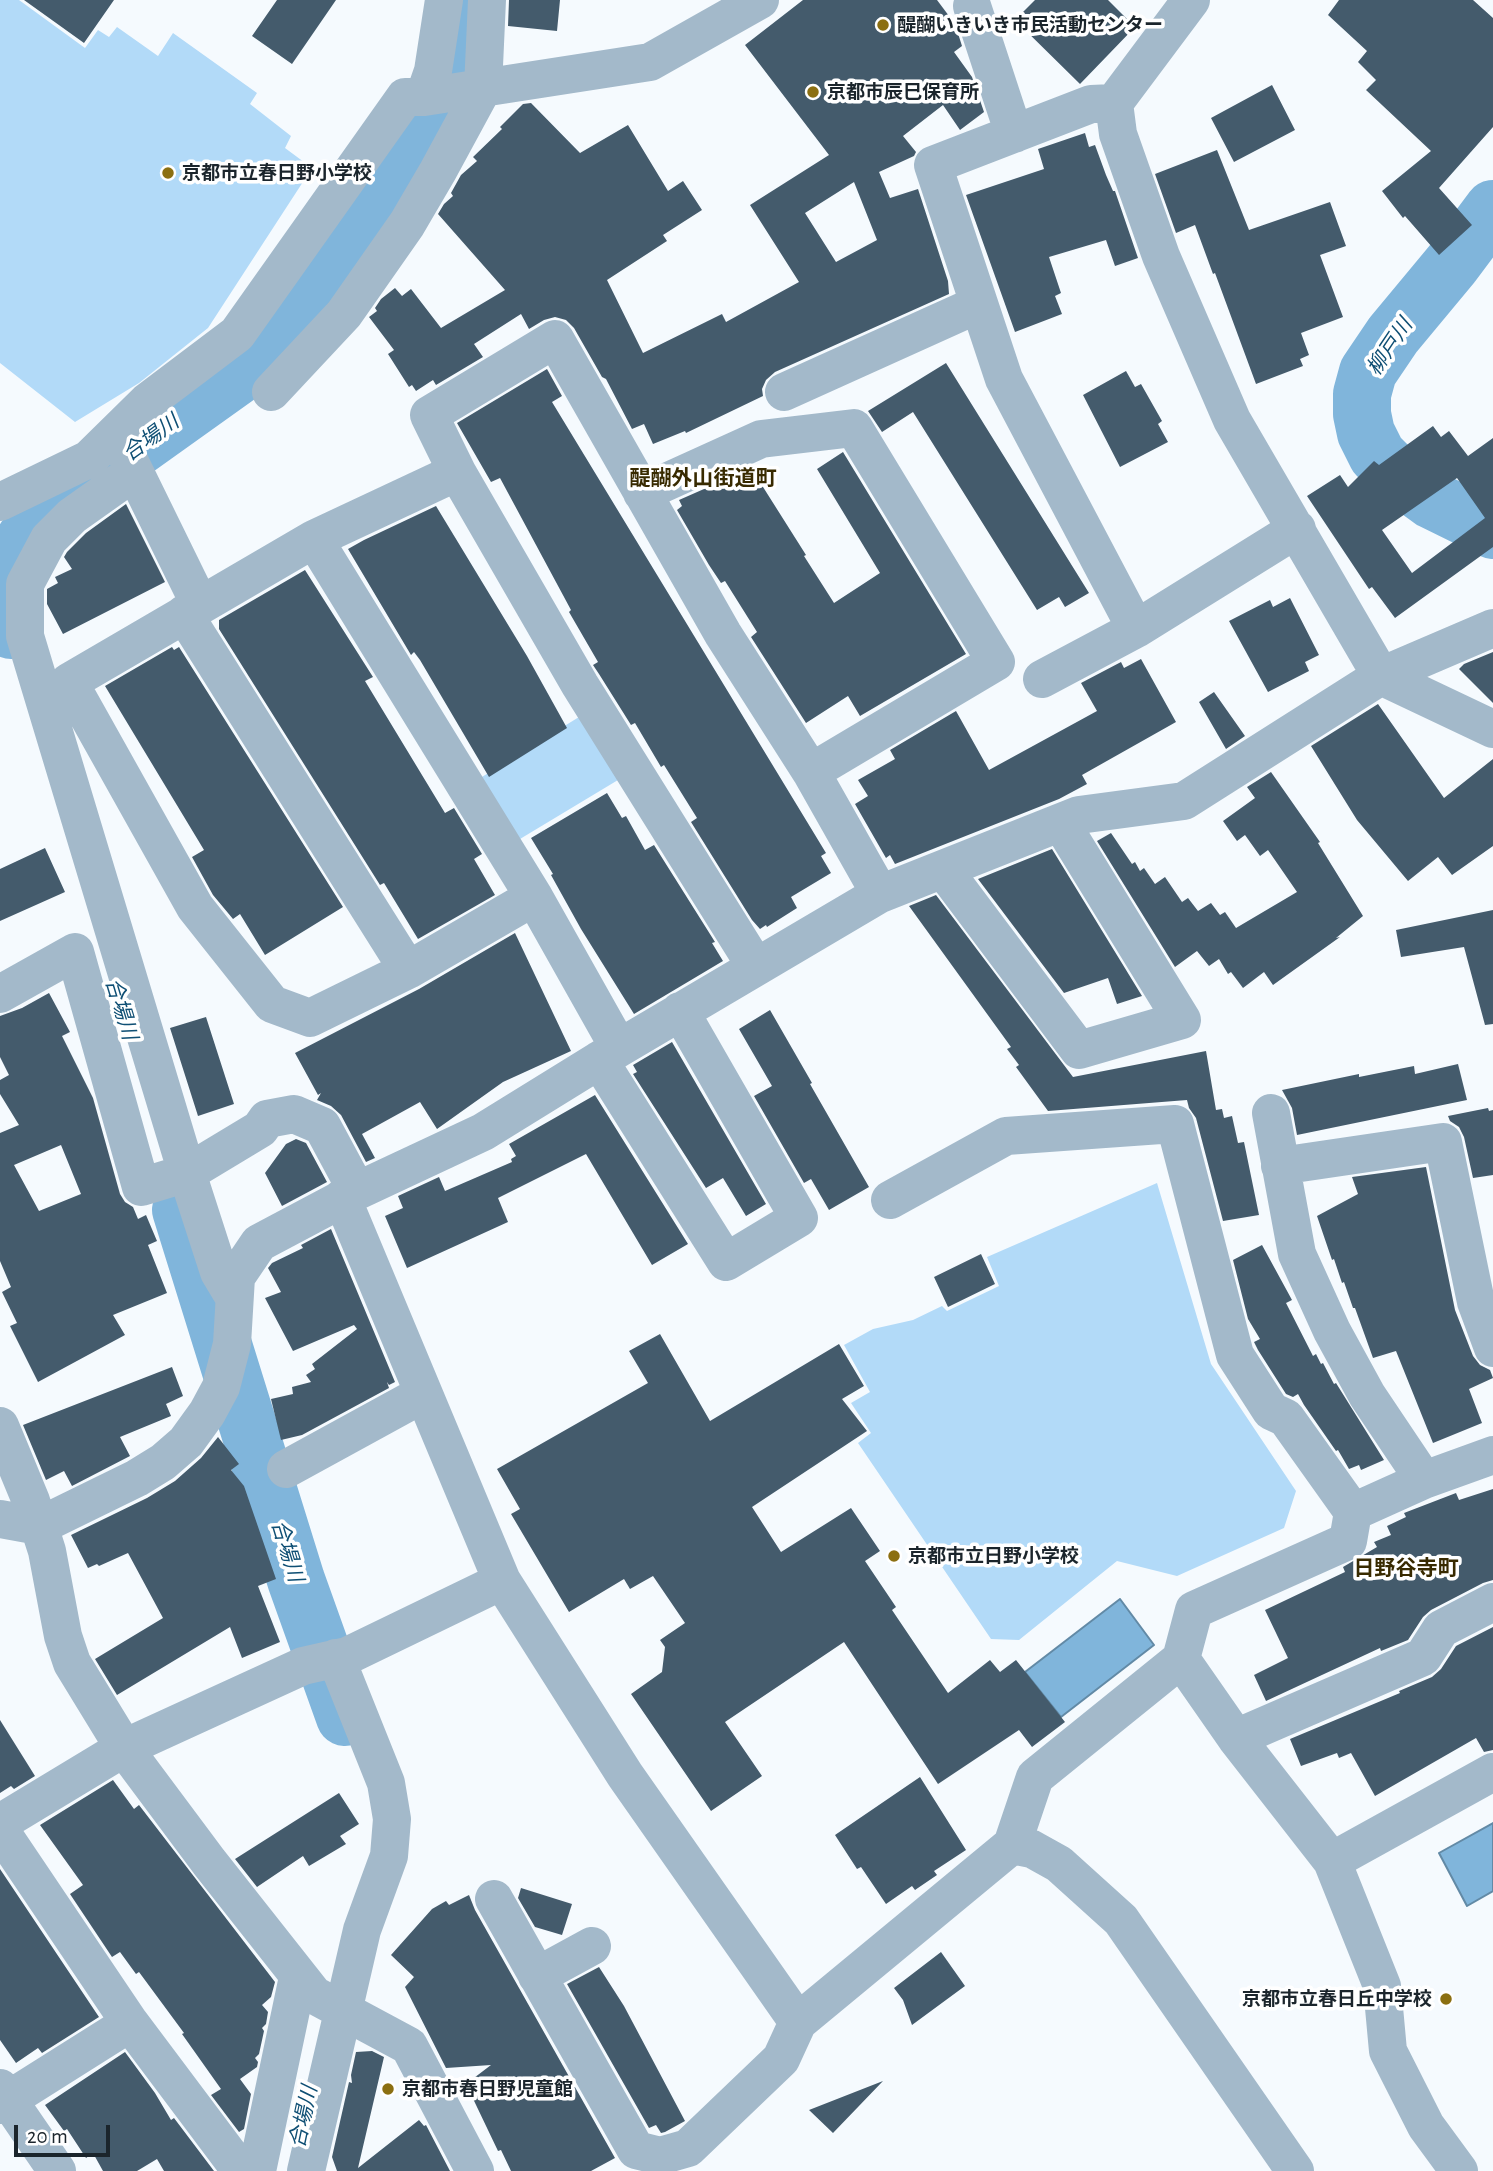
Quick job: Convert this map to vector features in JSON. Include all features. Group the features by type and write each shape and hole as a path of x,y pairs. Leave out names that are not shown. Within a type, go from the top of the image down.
{"street":[{"path":"444,0 433,71 453,92"},
{"path":"271,392 344,314 407,225 487,0"},
{"path":"760,0 650,62 405,97 237,334 147,402 126,454 49,539 25,584 25,636 94,937 141,1187 177,1176 260,1129 267,1119 294,1114 322,1126 423,1394 502,1581 625,1775 798,2022"},
{"path":"1191,0 1114,103 1118,134 1166,268 1231,420 1381,676 1493,729"},
{"path":"978,2 1014,134"},
{"path":"1114,103 1091,104 933,165 1004,379 1136,629"},
{"path":"785,392 979,304"},
{"path":"756,967 580,685 457,472 429,415 555,340 723,634 811,772 880,894"},
{"path":"642,494 761,439 854,428 996,662 811,772"},
{"path":"0,502 89,459 126,454"},
{"path":"126,454 192,610 408,970"},
{"path":"457,472 314,539 69,682 195,907 272,1004 310,1018 408,970 534,897"},
{"path":"1042,679 1136,629 1297,529"},
{"path":"314,539 534,897 609,1054 726,1262 799,1218 680,1012"},
{"path":"0,1520 39,1526 137,1478 163,1462 186,1442 221,1387 232,1344 236,1277 259,1243 349,1195 483,1132 609,1054 880,894 1079,815 1184,801 1381,676 1493,628"},
{"path":"943,869 1079,1050 1182,1020 1061,822"},
{"path":"0,994 94,937"},
{"path":"1271,1114 1297,1254 1332,1331 1367,1395 1424,1480"},
{"path":"494,1899 636,2150 660,2156 688,2148 781,2059 798,2022 1012,1845 1035,1777 1181,1659 1194,1610 1348,1541 1353,1512 1286,1418 1271,1410 1235,1355 1175,1124 1006,1136 890,1200"},
{"path":"1280,1166 1443,1142 1476,1302 1493,1348"},
{"path":"177,1176 219,1272 233,1297"},
{"path":"286,1469 423,1394"},
{"path":"0,1426 32,1501 47,1551 63,1636 72,1663 124,1748 324,1997 409,2046 475,2171"},
{"path":"1353,1512 1424,1480 1493,1455"},
{"path":"0,1823 124,1748 326,1660 347,1656 502,1581"},
{"path":"1236,1738 1423,1657 1441,1629 1493,1602"},
{"path":"1181,1659 1236,1738 1332,1861 1382,1986 1388,2051 1426,2126 1459,2171"},
{"path":"257,2171 324,1997 362,1930 389,1856 391,1819 386,1783 326,1660"},
{"path":"1332,1861 1493,1772"},
{"path":"0,1830 130,2023 241,2171"},
{"path":"1012,1845 1032,1850 1059,1864 1121,1920 1295,2171"},
{"path":"537,1976 592,1946"},
{"path":"306,2171 324,1997"},
{"path":"57,2171 3,2098 130,2023"}],"shaded area":[{"name":"京都市立春日野小学校","path":"0,0 19,0 85,48 98,30 109,37 117,27 158,56 173,33 257,93 250,104 291,136 285,148 312,168 208,328 139,383 75,422 0,363"},
{"path":"579,717 618,780 515,842 477,780"},
{"path":"1157,1183 1211,1364 1296,1491 1284,1528 1177,1576 1117,1561 1019,1640 991,1639 858,1443 871,1433 851,1403 870,1392 844,1345 873,1329 913,1320 942,1306 947,1311 999,1286 987,1257"},
{"path":"1120,1599 1154,1645 1061,1717 1025,1672"},
{"path":"1493,1823 1493,1891 1467,1906 1439,1853"}],"building":[{"path":"24,0 114,0 84,43"},
{"path":"277,0 336,0 292,64 252,36"},
{"path":"509,0 560,0 557,31 508,26"},
{"path":"803,0 937,0 955,24 962,46 954,52 972,77 984,112 960,130 943,105 903,136 916,152 914,156 879,172 890,198 918,189 948,281 949,294 775,372 766,380 762,389 763,396 686,433 685,431 653,444 644,424 632,429 606,379 602,377 574,328 566,320 555,317 529,329 521,314 474,344 483,357 436,385 433,380 416,391 412,385 409,387 388,354 394,350 369,317 377,311 375,308 381,299 395,288 402,296 411,289 441,328 505,290 438,214 453,196 451,193 461,175 477,161 473,157 523,104 531,103 580,153 628,125 668,191 683,181 702,210 663,235 667,241 607,280 643,353 722,314 726,322 799,282 750,205 829,155 745,45","holes":["854,182 877,240 836,262 805,213"]},
{"path":"1035,0 1108,0 1135,27 1080,84 1015,20"},
{"path":"1339,0 1473,0 1493,18 1493,127 1439,188 1472,225 1439,255 1405,216 1403,218 1382,191 1431,151 1366,90 1376,80 1358,62 1367,51 1328,15"},
{"path":"1272,85 1295,130 1234,162 1211,118"},
{"path":"1085,133 1089,147 1095,145 1115,191 1138,258 1115,266 1106,240 1049,257 1061,293 1055,296 1062,314 1015,332 966,195 1044,169 1038,149"},
{"path":"1217,150 1249,230 1330,202 1346,246 1320,255 1343,317 1301,333 1309,355 1300,359 1303,366 1256,384 1195,225 1176,233 1155,174"},
{"path":"946,363 1089,593 1065,607 1059,597 1037,610 913,412 882,432 868,411"},
{"path":"547,369 562,396 552,402 826,853 821,856 831,873 791,897 797,908 767,927 766,925 760,929 752,920 691,822 697,818 664,765 661,767 635,723 631,725 593,665 598,662 500,478 491,482 457,423"},
{"path":"1126,371 1135,387 1141,384 1162,421 1158,424 1168,442 1120,467 1083,395"},
{"path":"1433,426 1441,437 1449,431 1468,456 1493,438 1493,547 1395,618 1372,587 1369,589 1307,496 1340,475 1348,487 1374,461 1379,465","holes":["1457,478 1485,518 1412,573 1382,530"]},
{"path":"843,452 966,654 860,716 848,696 806,723 751,637 757,632 725,581 721,583 709,565 677,510 682,506 679,500 729,478 730,481 751,468 834,603 880,573 817,469"},
{"path":"126,504 165,582 63,634 47,604 47,589 58,583 55,577 72,569 64,557 67,552 86,533"},
{"path":"436,506 527,656 567,728 489,777 420,660 414,652 411,655 348,549"},
{"path":"305,570 373,677 365,681 445,813 454,808 482,854 474,859 495,895 418,939 384,883 380,885 219,629 219,620"},
{"path":"1290,598 1319,655 1305,662 1309,671 1268,692 1229,621 1270,600 1273,607"},
{"path":"172,647 174,650 179,647 343,907 265,955 240,914 233,919 213,895 192,857 204,850 105,686"},
{"path":"1493,652 1493,703 1459,669 1464,664"},
{"path":"1141,659 1176,722 1082,775 1087,784 1059,799 895,864 890,855 886,858 855,804 868,796 858,780 895,759 890,750 956,711 989,770 1097,711 1081,683 1121,662 1124,668"},
{"path":"1214,692 1245,736 1226,749 1199,702"},
{"path":"1378,704 1444,798 1493,759 1493,846 1452,875 1438,857 1408,881 1357,820 1311,746"},
{"path":"1271,772 1320,842 1318,843 1363,916 1336,938 1340,937 1273,985 1264,972 1243,988 1231,972 1228,974 1219,959 1209,966 1197,951 1175,967 1097,841 1111,833 1132,864 1135,862 1140,871 1144,868 1155,884 1165,877 1182,902 1188,898 1198,911 1211,903 1220,915 1225,912 1236,928 1297,892 1268,850 1260,856 1245,835 1237,841 1223,821 1255,798 1247,787"},
{"path":"607,793 622,818 626,816 645,850 654,845 715,942 712,943 723,961 634,1014 581,929 531,838"},
{"path":"45,848 65,892 0,921 0,869"},
{"path":"1052,849 1142,996 1117,1004 1108,978 1064,993 978,879"},
{"path":"936,895 1073,1077 1206,1051 1216,1110 1222,1109 1224,1118 1232,1116 1238,1143 1244,1142 1259,1215 1223,1221 1196,1118 1187,1100 1048,1111 1016,1067 1019,1065 1007,1049 1011,1047 909,906"},
{"path":"1493,910 1493,1024 1485,1025 1464,947 1401,957 1396,930"},
{"path":"515,933 571,1051 503,1082 437,1129 420,1102 362,1134 375,1158 366,1162 341,1115 331,1106 317,1100 321,1093 318,1095 295,1053 419,989"},
{"path":"49,993 70,1032 62,1036 93,1098 120,1194 125,1202 133,1207 138,1219 146,1215 157,1241 148,1245 167,1293 113,1315 125,1335 38,1382 10,1326 17,1323 2,1292 11,1287 0,1261 0,1133 19,1125 0,1094 0,1080 9,1075 0,1057 0,1016 22,1008","holes":["61,1145 81,1194 39,1211 14,1165"]},
{"path":"770,1010 869,1187 829,1210 811,1179 804,1183 754,1096 772,1086 739,1029"},
{"path":"206,1017 234,1104 198,1116 170,1028"},
{"path":"672,1042 766,1204 746,1216 723,1178 706,1188 633,1074 637,1072 633,1065"},
{"path":"1458,1064 1467,1100 1297,1135 1292,1108 1282,1090 1359,1074 1359,1077 1414,1066 1415,1074"},
{"path":"595,1095 688,1244 652,1265 586,1154 498,1198 508,1222 407,1268 385,1216 403,1208 398,1196 439,1177 445,1191 512,1162 511,1159 516,1156 509,1144"},
{"path":"1488,1108 1489,1111 1493,1110 1493,1175 1473,1178 1464,1137 1448,1116"},
{"path":"296,1139 306,1143 327,1182 282,1206 265,1173 286,1144"},
{"path":"1426,1167 1455,1310 1473,1356 1480,1365 1490,1370 1493,1378 1469,1389 1482,1423 1433,1443 1396,1351 1373,1358 1355,1308 1344,1282 1342,1283 1334,1259 1332,1260 1317,1216 1358,1194 1352,1177"},
{"path":"331,1229 395,1382 389,1385 387,1382 389,1388 302,1435 281,1440 271,1399 293,1394 292,1387 311,1382 306,1375 315,1369 312,1364 357,1329 354,1325 293,1351 265,1298 281,1292 268,1268 272,1263 303,1248 301,1245"},
{"path":"1262,1245 1292,1300 1286,1303 1313,1356 1316,1354 1321,1364 1323,1363 1384,1460 1361,1470 1359,1465 1349,1469 1298,1394 1293,1397 1286,1394 1258,1350 1254,1342 1260,1339 1248,1319 1233,1260"},
{"path":"981,1254 995,1284 948,1307 934,1277"},
{"path":"660,1334 710,1421 839,1344 864,1386 842,1399 867,1431 752,1507 781,1552 851,1508 880,1551 865,1561 896,1607 892,1610 948,1693 990,1660 1000,1672 1016,1660 1065,1722 1032,1747 1019,1730 938,1784 844,1642 725,1722 762,1776 711,1811 631,1694 662,1672 665,1647 660,1640 685,1623 653,1576 630,1589 624,1579 569,1612 511,1514 520,1509 497,1469 648,1383 629,1351"},
{"path":"172,1367 183,1396 166,1404 171,1416 120,1437 130,1456 72,1486 64,1471 46,1480 23,1425"},
{"path":"218,1437 239,1464 231,1470 244,1486 276,1579 258,1586 280,1642 242,1658 230,1627 117,1695 95,1659 163,1618 128,1553 88,1568 71,1535 147,1498 175,1481 201,1458"},
{"path":"1493,1489 1493,1580 1431,1610 1408,1640 1381,1651 1380,1648 1266,1701 1254,1675 1288,1658 1265,1610 1345,1572 1343,1567 1377,1547 1374,1542 1391,1535 1387,1526 1406,1517 1404,1513 1456,1493 1459,1500"},
{"path":"1493,1627 1493,1750 1484,1752 1476,1738 1375,1796 1351,1753 1339,1758 1337,1753 1301,1766 1290,1739 1432,1677 1441,1669 1456,1646"},
{"path":"0,1720 35,1776 14,1789 11,1786 0,1793"},
{"path":"920,1777 966,1850 934,1871 937,1875 915,1890 912,1886 886,1904 861,1867 857,1869 835,1835"},
{"path":"113,1780 134,1809 139,1805 275,1982 271,1997 262,2005 268,2012 266,2024 262,2028 264,2031 259,2054 255,2058 257,2067 240,2079 251,2094 244,2129 239,2132 211,2095 221,2089 182,2034 184,2033 139,1972 136,1974 120,1952 112,1957 70,1894 83,1885 40,1825"},
{"path":"339,1793 359,1824 340,1836 346,1844 309,1866 303,1856 257,1887 235,1859"},
{"path":"0,1869 99,2017 42,2053 38,2048 16,2063 0,2040"},
{"path":"521,1888 572,1904 562,1935 535,1927 518,1898"},
{"path":"469,1895 615,2158 591,2171 511,2171 501,2150 498,2151 466,2084 491,2065 446,2068 405,1987 414,1977 391,1955 432,1909 446,1901 449,1905"},
{"path":"941,1952 965,1986 912,2025 903,2000 894,1988"},
{"path":"599,1967 624,2006 685,2121 665,2132 661,2133 656,2125 649,2128 567,1984"},
{"path":"372,2051 384,2057 358,2168 419,2120 426,2125 450,2171 337,2171 332,2157 349,2082 352,2083 356,2052"},
{"path":"125,2052 171,2120 174,2118 214,2171 164,2171 157,2159 137,2171 103,2171 93,2153 86,2158 67,2129 64,2131 45,2105"},
{"path":"883,2081 833,2133 809,2110"}],"waterway":[{"name":"合場川","path":"11,630 10,579 25,539 89,482 278,347 441,125 462,47 463,0"},
{"name":"柳戸川","path":"1493,209 1393,335 1368,372 1362,394 1366,433 1377,455 1395,473 1432,500 1493,530"},
{"name":"合場川","path":"181,1210 296,1580 345,1717"}],"place":[{"name":"醍醐いきいき市民活動センター","path":"883,25"},
{"name":"京都市辰巳保育所","path":"813,92"},
{"name":"京都市立春日野小学校","path":"168,173"},
{"name":"京都市立日野小学校","path":"894,1556"},
{"name":"京都市立春日丘中学校","path":"1446,1999"},
{"name":"京都市春日野児童館","path":"388,2089"}],"district":[{"name":"醍醐外山街道町","path":"703,479"},
{"name":"日野谷寺町","path":"1406,1569"}]}
